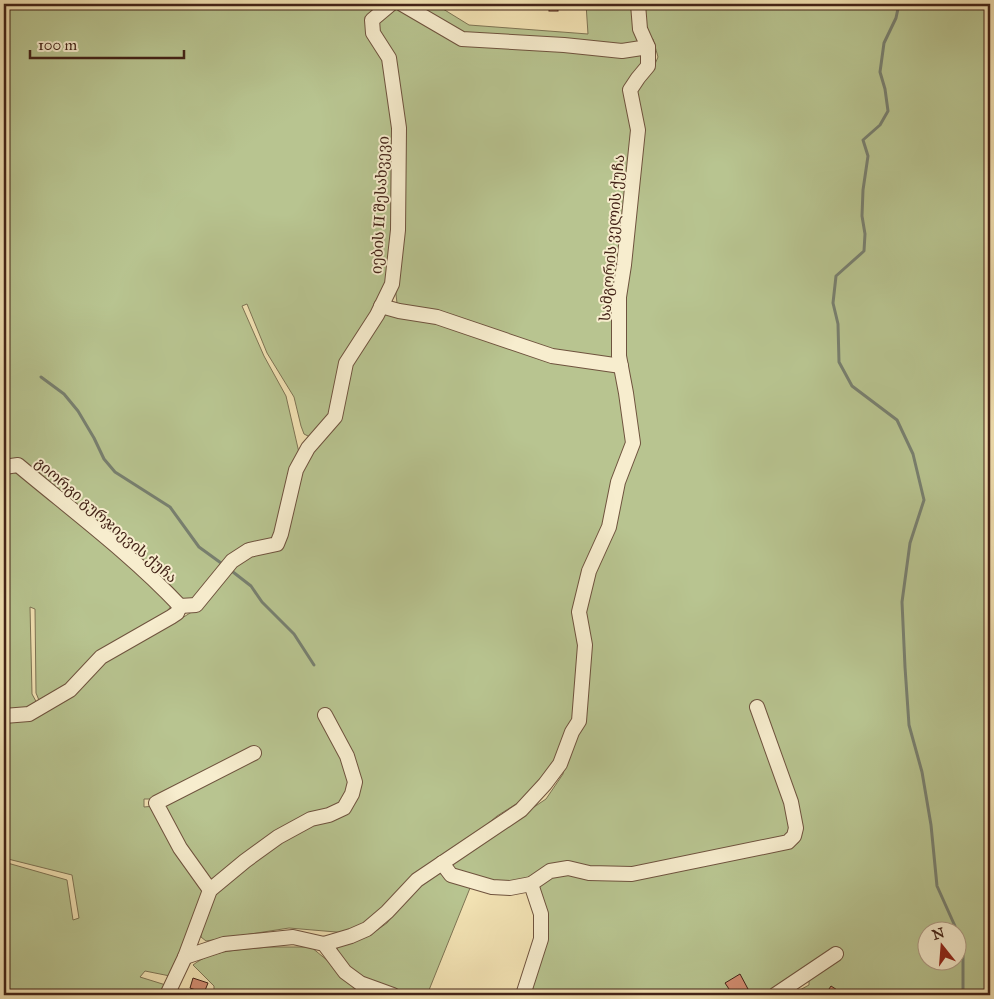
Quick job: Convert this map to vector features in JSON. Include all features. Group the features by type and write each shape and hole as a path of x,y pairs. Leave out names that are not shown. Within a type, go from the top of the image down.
{"street":[{"name":"იების II შესახვევი","path":"180,606 196,606 232,561 249,550 276,544 281,534 296,470 308,448 335,417 346,363 382,306 392,284 398,230 400,128 389,58 373,33 372,20 391,4"},
{"path":"402,4 462,39 564,45 622,51 648,47"},
{"name":"სამგორის ველის ქუჩა","path":"324,944 367,929 387,912 417,880 520,810 545,784 560,764 572,732 579,721 585,645 579,612 589,571 609,527 618,482 633,443 619,356 619,297 638,130 630,90 648,66 648,47 640,29 638,4"},
{"path":"382,306 399,311 437,317 552,356 621,366"},
{"name":"გიორგი გურჯიევის ქუჩა","path":"4,467 18,466 157,582 180,606"},
{"path":"4,716 29,714 70,690 100,656 171,617 177,613 180,606"},
{"path":"442,863 452,876 492,887 510,888 531,884 550,871 568,868 588,873 632,874 788,842 794,836 796,828 791,802 757,707"},
{"path":"167,995 185,957 210,890 278,837 311,818 329,815 344,808 352,794 355,782 347,756 325,716"},
{"path":"210,890 180,848 156,803 254,753"},
{"path":"524,995 541,939 542,914 531,884"},
{"path":"185,957 224,944 293,937 324,944 345,972 360,983 393,995"},
{"path":"775,995 836,954"}],"green space":[{"path":"4,4 386,4 369,17 386,59 396,128 390,284 326,423 310,437 304,434 294,397 267,353 247,304 242,306 264,356 286,396 300,457 275,539 247,549 194,601 181,602 116,535 109,537 22,463 4,464"},
{"path":"397,4 458,42 646,55 634,77 633,127 617,363 551,353 401,309 397,303 395,286 403,141 377,29 381,16"},
{"path":"411,4 435,4 469,25 588,34 586,4 990,4 990,995 783,995 793,988 798,991 809,985 809,976 841,955 836,950 768,995 527,995 544,938 544,913 538,890 547,877 560,873 591,877 644,875 798,843 800,827 794,795 788,800 792,830 790,836 679,861 620,870 584,870 569,864 552,867 527,879 512,883 490,883 456,871 449,864 546,799 563,774 567,751 582,724 589,637 583,609 588,589 610,534 618,495 636,445 631,390 622,357 622,327 643,121 636,98 640,82 652,71 658,57 653,39 620,45 462,35"},
{"path":"387,313 423,319 617,371 629,440 605,524 586,571 575,718 556,762 524,799 497,816 370,922 348,933 289,928 206,941 201,937 201,927 218,889 259,854 346,800 211,882 205,880 156,799 144,799 144,807 155,806 206,893 170,976 145,971 140,977 169,986 165,995 4,995 4,862 67,880 73,920 79,918 72,875 4,858 4,719 28,718 104,658 171,625 198,608 236,563 253,553 277,549 307,457 338,420 348,367 379,318"},
{"path":"14,466 112,546 172,604 166,614 67,688 41,705 36,693 35,609 30,607 32,694 38,705 4,714 4,469"},
{"path":"439,873 470,888 427,995 407,995 366,981 339,959 337,948 349,941 370,935 387,923 412,893 433,875"},
{"path":"268,947 311,947 328,961 348,983 378,995 214,995 214,986 193,965 219,953"}],"building":[{"path":"549,4 558,4 558,11 549,11"},
{"path":"740,974 748,989 733,995 725,983"},
{"path":"193,978 208,983 204,993 190,988"},
{"path":"831,986 845,995 825,995"}],"waterway":[{"path":"899,4 896,18 884,43 880,72 888,111 880,125 863,140 868,156 863,190 864,251 836,276 833,303 838,324 839,362 852,386 897,420 913,454 924,500 910,543 902,602 909,725 922,772 931,825 937,886 963,944 963,995"},
{"path":"41,377 64,394 78,411 104,459 115,472 170,507 199,547 221,563"},
{"path":"233,572 251,586 262,602 294,634 314,665"}]}
